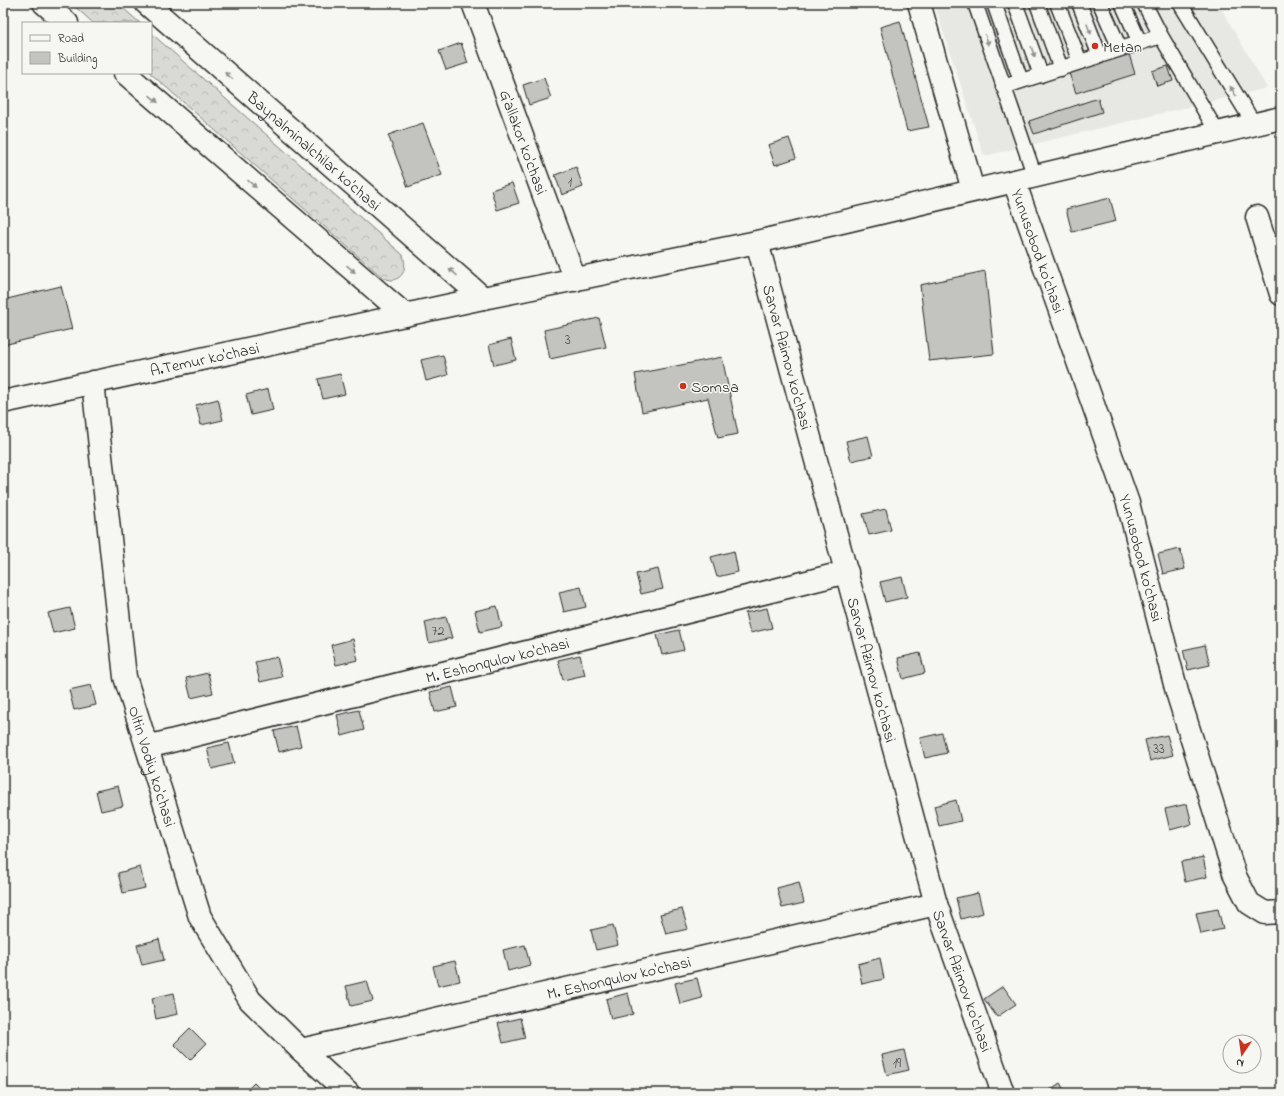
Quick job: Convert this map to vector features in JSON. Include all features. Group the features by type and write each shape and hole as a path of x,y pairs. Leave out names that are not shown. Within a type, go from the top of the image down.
{"street":[{"path":"44,3 66,22"},
{"name":"G'allakor ko'chasi","path":"473,3 575,280"},
{"path":"919,3 973,190"},
{"name":"Baynalminalchilar ko’chasi","path":"151,5 483,298"},
{"path":"126,74 405,315"},
{"name":"A.Temur ko'chasi","path":"3,402 483,298 757,242 1268,121"},
{"name":"Yunusobod ko'chasi","path":"1014,181 1128,503 1177,692 1235,876 1249,903 1265,913 1281,912"},
{"path":"1257,217 1281,294"},
{"name":"Sarvar Azimov ko'chasi","path":"757,242 936,904 1003,1093"},
{"name":"Oltin Vodiy ko'chasi","path":"93,382 125,677 200,917 250,1000 348,1093"},
{"name":"M. Eshonqulov ko'chasi","path":"147,747 847,572"},
{"name":"M. Eshonqulov ko'chasi","path":"301,1050 936,904"}],"lane":[{"path":"994,3 1021,81"},
{"path":"1015,3 1040,75"},
{"path":"1037,3 1061,68"},
{"path":"1057,3 1080,62"},
{"path":"1079,3 1100,56"},
{"path":"1100,3 1120,49"},
{"path":"1122,3 1140,43"},
{"path":"1144,3 1161,36 1217,132"},
{"path":"1180,3 1268,121"},
{"path":"978,4 1003,87 1035,177"},
{"path":"1003,87 1161,36"}],"shaded area":[{"name":"Metan","path":"934,3 1218,3 1267,88 984,156"}],"green space":[{"path":"71,3 117,3 139,22 92,22"},
{"path":"152,34 403,255 405,266 403,273 393,280 383,278 151,74"}],"building":[{"path":"493,3 506,3 495,7"},
{"path":"900,21 929,127 907,131 880,27"},
{"path":"461,43 468,63 446,70 439,51"},
{"path":"1129,54 1135,74 1076,93 1069,73"},
{"path":"1168,66 1173,81 1157,86 1152,71"},
{"path":"544,78 551,98 529,105 523,85"},
{"path":"1098,98 1102,112 1034,134 1029,121"},
{"path":"423,123 442,175 408,187 388,135"},
{"path":"789,138 796,158 775,165 768,145"},
{"path":"576,167 583,187 562,195 555,175"},
{"path":"512,183 519,203 497,210 491,190"},
{"path":"1110,198 1116,221 1072,232 1066,209"},
{"path":"985,271 994,354 929,361 920,285"},
{"path":"61,286 72,329 3,345 3,300"},
{"path":"599,318 606,347 550,359 544,330"},
{"path":"511,339 516,360 494,365 489,345"},
{"path":"443,355 448,375 426,381 421,360"},
{"name":"Somsa","path":"722,357 738,434 718,438 708,398 642,412 635,374"},
{"path":"340,374 345,394 323,399 318,379"},
{"path":"268,389 273,410 251,415 246,395"},
{"path":"218,399 223,420 201,425 196,405"},
{"path":"868,436 873,456 851,461 846,441"},
{"path":"886,509 891,530 869,535 863,514"},
{"path":"1180,549 1185,569 1163,574 1158,554"},
{"path":"734,551 738,572 717,577 711,557"},
{"path":"658,569 663,589 641,594 636,574"},
{"path":"902,577 907,597 885,602 880,582"},
{"path":"581,587 586,607 564,612 559,592"},
{"path":"497,606 502,627 480,632 475,611"},
{"path":"70,608 75,628 53,633 48,613"},
{"path":"767,608 772,628 750,633 745,613"},
{"path":"446,617 452,638 429,643 425,622"},
{"path":"679,630 684,650 662,655 657,635"},
{"path":"353,639 358,660 336,665 331,645"},
{"path":"1205,645 1210,665 1188,670 1183,650"},
{"path":"920,653 925,673 903,679 898,658"},
{"path":"580,655 585,675 563,680 558,660"},
{"path":"277,657 282,677 260,682 255,662"},
{"path":"208,673 213,693 191,698 186,678"},
{"path":"91,685 96,705 74,710 69,690"},
{"path":"452,687 457,707 435,712 430,692"},
{"path":"359,710 364,730 342,736 337,715"},
{"path":"296,726 301,746 279,752 274,731"},
{"path":"942,733 947,753 925,758 920,738"},
{"path":"1167,735 1173,755 1150,761 1145,740"},
{"path":"229,743 234,763 212,769 207,748"},
{"path":"118,786 123,806 101,811 96,791"},
{"path":"956,800 961,821 939,826 934,806"},
{"path":"1187,804 1192,824 1170,830 1165,809"},
{"path":"1203,857 1207,877 1185,882 1181,862"},
{"path":"140,867 145,888 123,893 118,873"},
{"path":"799,882 804,903 782,908 777,888"},
{"path":"978,893 983,913 961,919 956,898"},
{"path":"682,909 688,929 666,934 660,914"},
{"path":"1218,909 1223,929 1201,934 1196,913"},
{"path":"613,925 618,945 596,950 591,930"},
{"path":"159,939 164,960 142,965 137,945"},
{"path":"525,945 530,965 508,971 503,950"},
{"path":"880,958 884,979 862,984 858,964"},
{"path":"455,961 460,981 438,986 433,966"},
{"path":"697,978 702,998 680,1004 675,983"},
{"path":"367,981 373,1001 351,1006 346,986"},
{"path":"1003,986 1016,1004 997,1017 984,999"},
{"path":"174,993 178,1014 156,1019 152,998"},
{"path":"628,993 633,1014 611,1019 606,999"},
{"path":"520,1018 525,1038 503,1043 498,1023"},
{"path":"190,1028 206,1044 190,1060 174,1044"},
{"path":"904,1050 909,1070 887,1075 882,1055"},
{"path":"254,1083 264,1093 244,1093"},
{"path":"1060,1083 1066,1093 1045,1093"}],"place":[{"name":"Metan","path":"1095,46"},
{"name":"Somsa","path":"683,386"}]}
